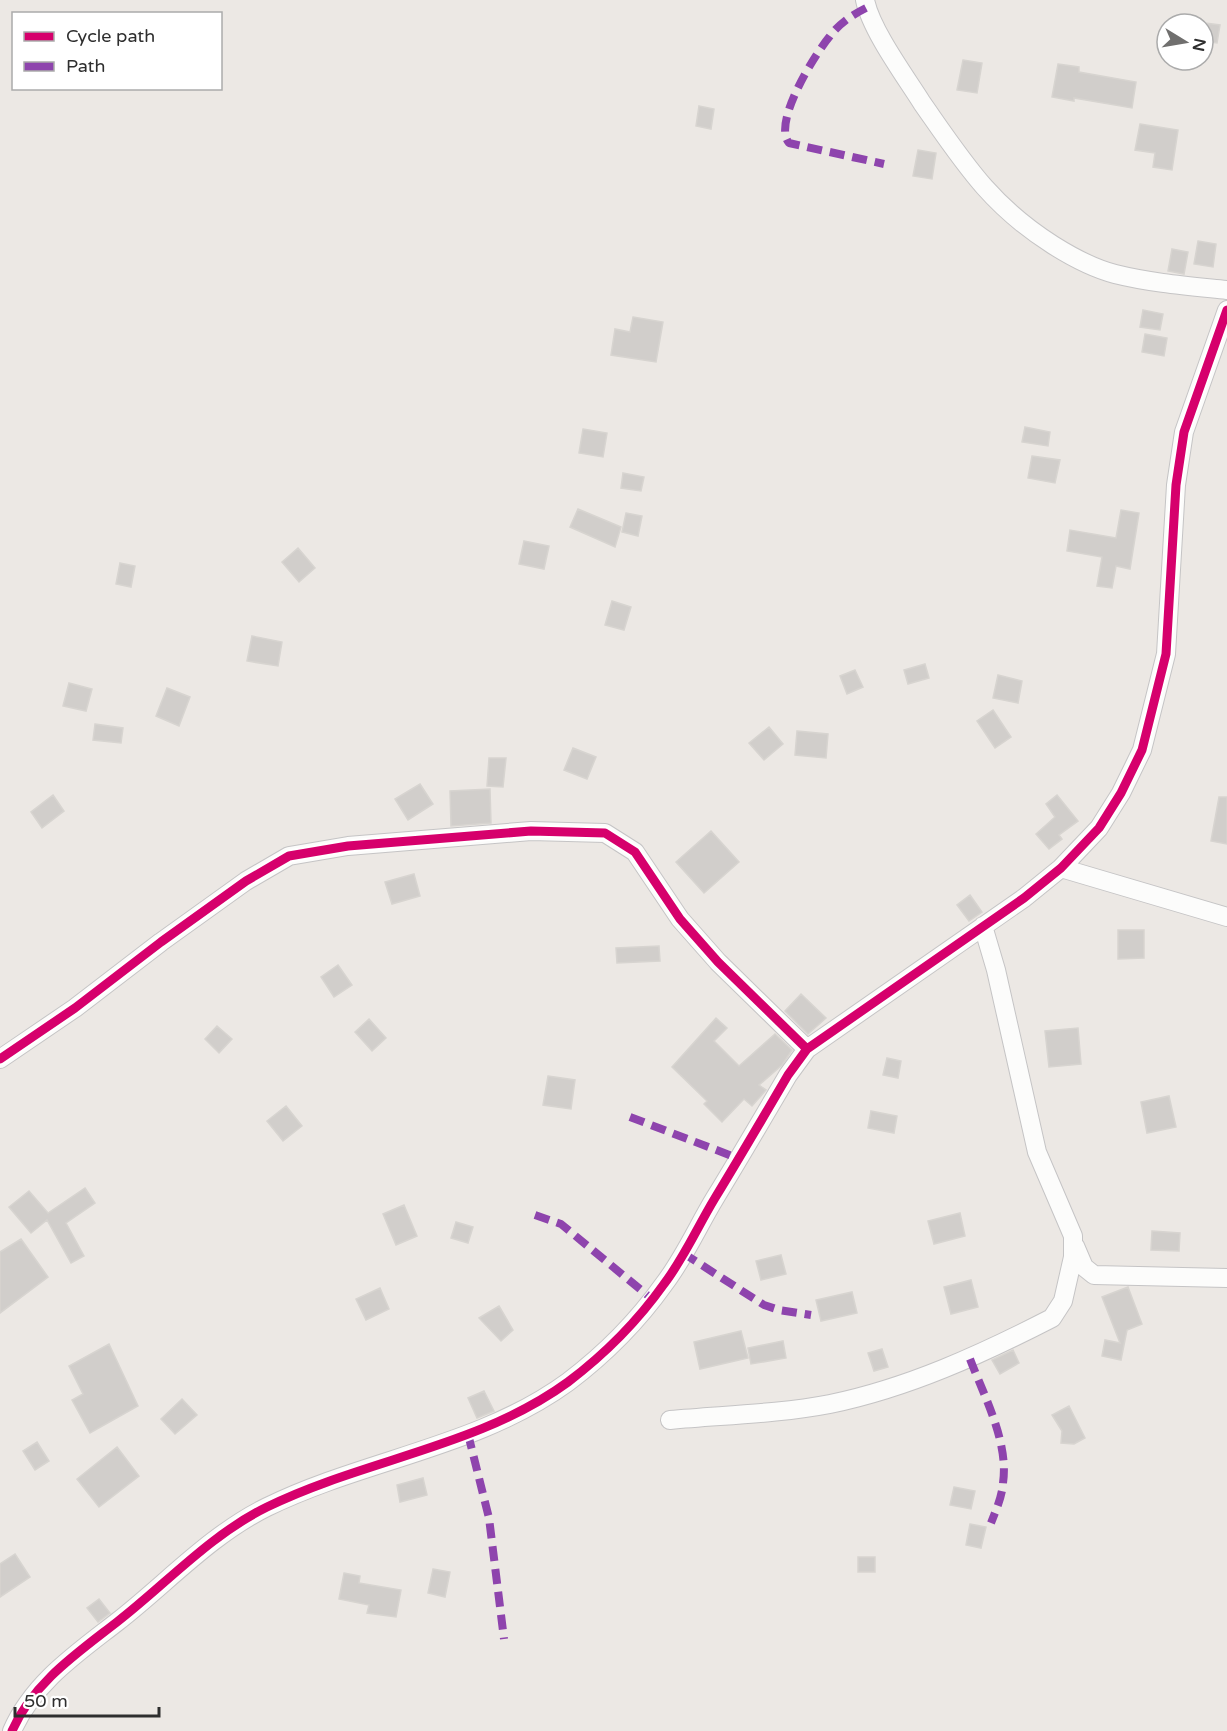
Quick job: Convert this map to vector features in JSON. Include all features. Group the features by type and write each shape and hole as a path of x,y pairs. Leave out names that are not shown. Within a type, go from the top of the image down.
{"street":[{"path":"865,0 897,66 957,153 988,194 1023,226 1077,260 1113,273 1167,284 1227,290"},
{"path":"12,1731 18,1716 48,1678 223,1533 265,1508 296,1494 468,1434 517,1414 544,1399 600,1356 629,1328 666,1282 788,1075 807,1049 983,927 1061,868 1099,828 1121,793 1143,750 1166,654 1176,485 1184,432 1227,310"},
{"path":"0,1059 75,1008 237,888 289,856 348,846 531,831 605,833 626,844 635,852 680,920 717,962 807,1049"},
{"path":"1061,868 1227,917"},
{"path":"983,927 996,970 1037,1152 1084,1267 1094,1275 1227,1278"},
{"path":"670,1420 830,1404 911,1381 970,1359 1053,1318 1063,1301 1074,1244"}],"building":[{"path":"1215,24 1220,25 1217,43 1215,43"},
{"path":"963,60 982,63 977,93 957,90"},
{"path":"1058,64 1079,67 1079,72 1136,82 1132,108 1074,98 1074,101 1052,97"},
{"path":"699,106 714,109 711,129 696,126"},
{"path":"1140,124 1178,130 1172,170 1153,167 1155,153 1135,150"},
{"path":"918,150 936,153 932,179 913,176"},
{"path":"1198,241 1216,244 1213,267 1194,264"},
{"path":"1172,249 1188,252 1184,274 1168,271"},
{"path":"1143,310 1163,314 1160,330 1140,327"},
{"path":"633,317 663,322 656,362 611,355 615,329 630,332"},
{"path":"1145,334 1167,338 1164,356 1142,352"},
{"path":"1025,427 1050,432 1048,446 1022,442"},
{"path":"583,429 607,433 603,457 579,453"},
{"path":"1032,456 1060,460 1055,483 1028,478"},
{"path":"623,473 644,477 641,491 621,488"},
{"path":"578,509 621,527 615,547 570,527"},
{"path":"1121,510 1139,513 1130,569 1116,566 1112,588 1097,586 1102,557 1067,551 1070,530 1116,538"},
{"path":"626,513 642,516 638,536 622,532"},
{"path":"524,541 549,546 544,569 519,564"},
{"path":"298,548 315,568 299,582 282,562"},
{"path":"120,563 135,566 131,587 116,584"},
{"path":"612,601 631,607 624,630 605,625"},
{"path":"252,636 282,642 278,666 247,661"},
{"path":"925,664 929,678 908,684 904,670"},
{"path":"855,670 863,687 847,694 840,676"},
{"path":"998,675 1022,681 1018,703 993,698"},
{"path":"69,683 92,689 86,711 63,706"},
{"path":"167,688 190,697 179,726 156,716"},
{"path":"993,710 1011,737 995,748 977,721"},
{"path":"95,724 123,728 121,743 93,740"},
{"path":"769,727 783,744 764,760 749,743"},
{"path":"797,731 828,734 826,758 795,755"},
{"path":"573,748 596,757 587,779 564,770"},
{"path":"489,758 506,758 503,787 487,786"},
{"path":"420,784 433,804 408,820 395,799"},
{"path":"490,789 491,823 451,826 450,791"},
{"path":"53,795 64,811 42,828 31,812"},
{"path":"1057,795 1078,821 1059,835 1062,839 1049,849 1036,834 1055,817 1046,804"},
{"path":"1219,797 1227,797 1227,844 1211,841"},
{"path":"711,831 739,862 704,893 676,862"},
{"path":"414,874 420,896 392,904 385,882"},
{"path":"970,895 982,912 969,921 957,905"},
{"path":"1118,930 1144,930 1144,958 1118,959"},
{"path":"659,946 660,961 617,963 616,948"},
{"path":"338,965 352,985 334,997 321,977"},
{"path":"801,994 826,1018 808,1034 785,1011"},
{"path":"716,1018 727,1028 714,1041 739,1066 775,1034 792,1050 782,1065 759,1085 766,1090 752,1106 744,1099 722,1122 704,1104 707,1101 672,1067"},
{"path":"369,1019 386,1038 372,1051 355,1032"},
{"path":"217,1026 232,1039 219,1053 205,1039"},
{"path":"1078,1028 1081,1064 1049,1067 1045,1031"},
{"path":"887,1058 901,1061 898,1078 883,1075"},
{"path":"548,1076 575,1080 571,1109 543,1105"},
{"path":"1169,1096 1176,1127 1147,1133 1141,1102"},
{"path":"286,1106 302,1126 283,1141 267,1121"},
{"path":"871,1111 897,1116 894,1133 868,1128"},
{"path":"85,1188 95,1203 66,1223 84,1256 71,1263 47,1220 31,1233 9,1207 29,1191 48,1213"},
{"path":"404,1205 417,1236 396,1245 383,1214"},
{"path":"960,1213 965,1236 934,1244 928,1221"},
{"path":"456,1222 473,1227 468,1243 451,1238"},
{"path":"1152,1231 1180,1233 1179,1251 1151,1250"},
{"path":"21,1239 48,1277 0,1313 0,1252"},
{"path":"781,1255 786,1274 761,1280 756,1261"},
{"path":"971,1280 978,1307 951,1314 944,1287"},
{"path":"1128,1287 1142,1324 1127,1330 1121,1360 1102,1356 1105,1340 1120,1343 1102,1297"},
{"path":"380,1288 389,1309 366,1320 356,1299"},
{"path":"852,1292 857,1313 821,1321 816,1300"},
{"path":"499,1306 513,1330 501,1341 479,1318"},
{"path":"741,1331 748,1358 700,1369 694,1342"},
{"path":"783,1341 786,1358 751,1364 748,1348"},
{"path":"109,1344 138,1406 90,1433 72,1400 83,1394 69,1366"},
{"path":"882,1349 888,1367 874,1371 868,1353"},
{"path":"1013,1350 1019,1363 1000,1374 992,1360"},
{"path":"484,1391 494,1411 477,1418 468,1398"},
{"path":"182,1399 197,1415 175,1434 161,1419"},
{"path":"1069,1406 1085,1438 1074,1444 1061,1443 1062,1431 1052,1415"},
{"path":"37,1442 49,1461 35,1470 23,1451"},
{"path":"117,1447 139,1476 99,1507 77,1479"},
{"path":"423,1478 427,1495 400,1502 397,1485"},
{"path":"954,1487 975,1491 971,1509 950,1505"},
{"path":"970,1524 986,1527 981,1548 966,1545"},
{"path":"15,1554 30,1577 0,1597 0,1564"},
{"path":"858,1557 875,1557 875,1572 858,1572"},
{"path":"433,1569 450,1572 445,1597 428,1593"},
{"path":"344,1573 360,1576 359,1583 401,1590 396,1617 367,1613 369,1605 339,1599"},
{"path":"99,1599 110,1613 98,1622 87,1608"}],"marked path":[{"path":"866,8 838,27 815,58 791,105 785,133 789,143 884,164"},
{"path":"630,1117 740,1159"},
{"path":"535,1215 561,1224 652,1299"},
{"path":"683,1253 764,1305 811,1315"},
{"path":"970,1359 994,1420 1004,1467 1002,1488 991,1523"},
{"path":"468,1434 489,1518 504,1639"}],"cycle path":[{"path":"12,1731 32,1698 57,1670 207,1546 246,1518 343,1476 421,1451 497,1422 534,1404 582,1371 632,1324 671,1274 788,1075 807,1049 1024,898 1061,868 1099,828 1121,793 1142,750 1166,654 1176,485 1184,432 1227,310"},
{"path":"0,1059 75,1008 246,881 289,856 348,846 531,831 605,833 635,852 680,919 718,962 807,1049"}]}
